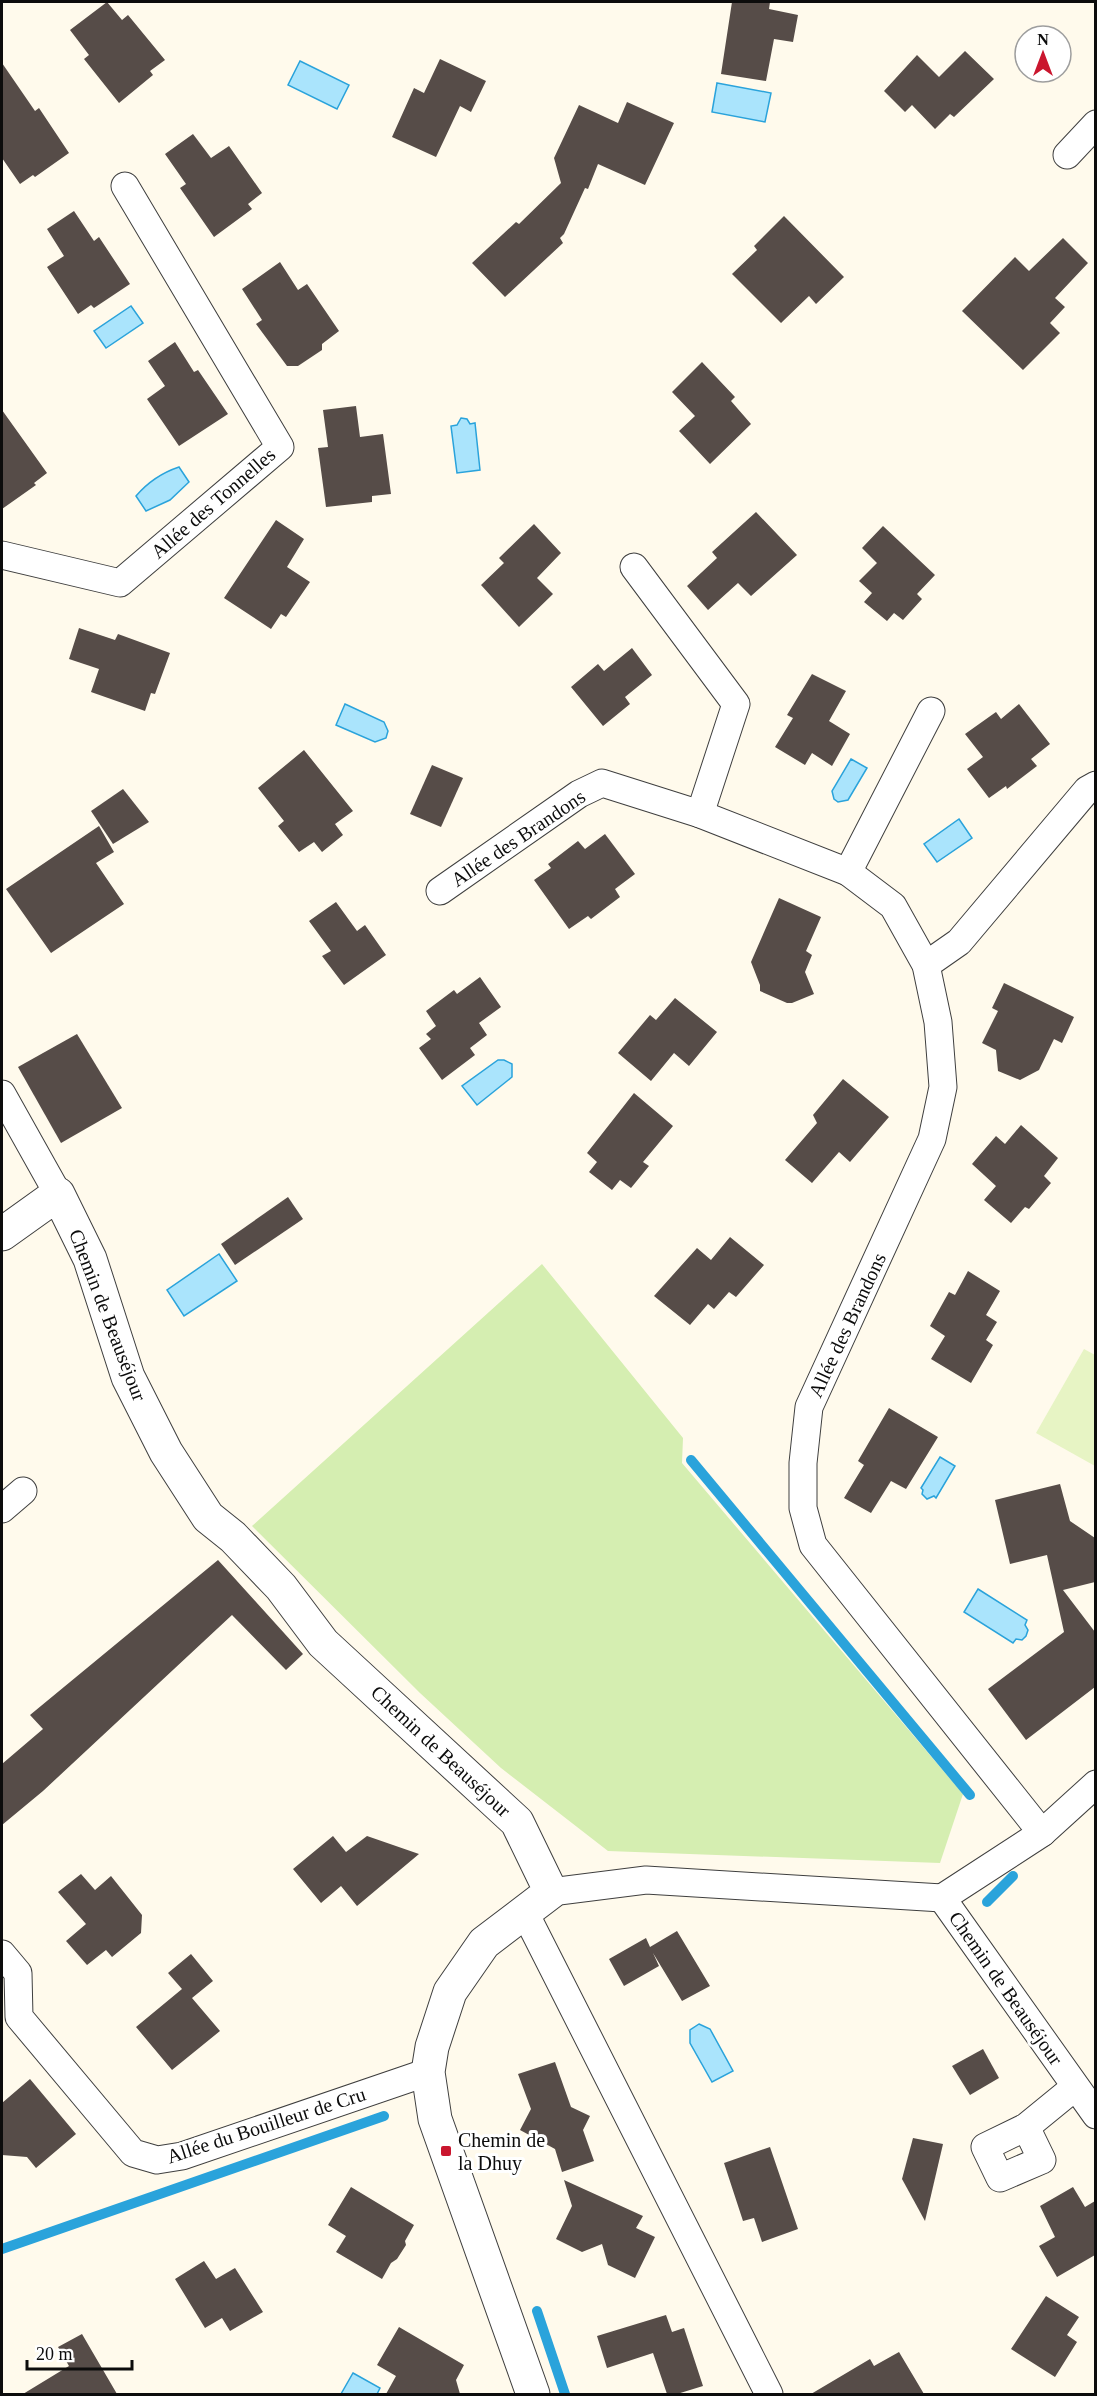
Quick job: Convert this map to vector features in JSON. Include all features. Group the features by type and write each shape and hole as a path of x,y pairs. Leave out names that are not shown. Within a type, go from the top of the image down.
{"street":[{"path":"1066,155 1095,124"},
{"name":"Allée des Tonnelles","path":"2,555 120,583 280,447 125,186"},
{"path":"634,567 736,704 700,814"},
{"path":"848,872 931,711"},
{"name":"Allée des Brandons","path":"440,891 579,794 602,783 700,814 848,872 893,906 926,965 939,1022 943,1087 932,1139 809,1407 803,1463 802,1508 813,1545 1042,1833"},
{"path":"926,965 959,942 1087,790 1095,785"},
{"name":"Chemin de Beauséjour","path":"2,1094 58,1194 90,1259 128,1377 166,1452 208,1517 233,1537 281,1587 323,1643 517,1822 551,1892 646,1880 942,1898 1095,2115"},
{"path":"2,1234 58,1194"},
{"path":"2,1509 23,1491"},
{"path":"942,1898 1042,1833 1095,1784"},
{"path":"533,2394 435,2118 428,2072 432,2047 450,1992 484,1942 551,1892"},
{"path":"525,1911 769,2394"},
{"name":"Allée du Bouilleur de Cru","path":"2,1954 18,1973 19,2017 133,2153 157,2160 182,2156 428,2072"},
{"path":"1026,2127 1075,2087"}],"green space":[{"path":"542,1264 683,1438 682,1463 963,1794 940,1863 608,1851 501,1768 420,1693 252,1526"},
{"path":"1084,1349 1095,1355 1095,1466 1036,1433"}],"water":[{"path":"300,61 349,85 337,109 288,85"},
{"path":"717,83 771,93 765,122 712,112"},
{"path":"131,306 143,323 106,348 94,331"},
{"path":"461,418 467,419 470,424 475,423 480,470 457,473 451,426 457,425"},
{"path":"179,467 189,482 170,500 146,511 136,496 155,479"},
{"path":"345,704 384,722 388,731 386,738 375,742 336,725"},
{"path":"851,759 867,768 848,800 838,802 834,799 832,791"},
{"path":"959,819 972,838 937,862 924,844"},
{"path":"498,1060 512,1064 512,1077 477,1105 462,1086"},
{"path":"219,1254 237,1281 184,1316 167,1290"},
{"path":"940,1457 955,1466 936,1498 934,1496 927,1499 922,1494 921,1488"},
{"path":"978,1589 1027,1620 1025,1625 1028,1630 1022,1640 1016,1639 1013,1643 964,1612"},
{"path":"699,2024 710,2029 733,2071 712,2082 690,2043 690,2030"},
{"path":"353,2373 380,2388 377,2394 341,2394"}],"building":[{"path":"107,2 122,20 128,15 165,60 150,71 153,75 119,103 84,59 89,55 70,30"},
{"path":"732,2 770,2 769,9 798,15 793,42 774,39 766,81 721,74"},
{"path":"965,51 994,79 954,117 950,114 935,129 912,105 905,112 884,91 917,55 939,77"},
{"path":"440,59 486,81 471,112 460,106 436,157 392,137 414,88 424,93"},
{"path":"2,63 35,111 39,108 69,153 35,177 33,175 20,184 2,158"},
{"path":"627,102 674,123 645,185 598,164 588,189 585,188 560,238 563,243 505,297 472,263 516,222 519,224 561,183 554,158 579,105 618,123"},
{"path":"193,134 211,158 229,146 262,193 248,204 252,209 214,237 180,188 186,184 165,154"},
{"path":"74,211 94,241 99,237 130,284 94,308 91,305 78,314 47,267 64,256 47,229"},
{"path":"784,216 844,277 816,304 809,296 781,323 732,274 757,250 754,246"},
{"path":"1063,238 1088,263 1055,298 1065,307 1050,323 1060,333 1023,370 962,311 1015,257 1029,271"},
{"path":"280,262 298,290 307,284 339,331 322,344 322,350 298,366 287,366 256,324 262,320 242,289"},
{"path":"175,342 194,372 198,370 228,414 179,446 147,399 165,386 148,361"},
{"path":"702,362 735,397 731,401 751,424 710,464 679,431 695,416 672,392"},
{"path":"356,406 360,437 383,434 391,494 372,496 372,502 326,507 318,448 328,447 323,410"},
{"path":"2,410 47,473 34,483 36,485 2,509"},
{"path":"756,512 797,555 751,596 738,583 708,610 687,586 717,558 712,552"},
{"path":"276,520 304,539 287,567 310,582 286,617 281,614 271,629 224,598"},
{"path":"534,524 561,553 537,578 553,594 519,627 481,585 504,563 499,558"},
{"path":"883,526 935,575 917,594 922,599 903,620 894,613 887,621 864,602 872,593 859,581 877,563 862,548"},
{"path":"79,628 115,640 118,634 170,653 155,694 151,693 145,711 91,692 99,669 69,659"},
{"path":"632,648 652,675 625,697 630,704 603,726 571,687 598,664 604,671"},
{"path":"812,674 846,691 829,721 850,734 832,766 812,753 805,765 775,747 793,718 787,715"},
{"path":"1019,704 1050,744 1031,759 1037,766 1007,789 1006,786 989,798 967,769 983,757 965,734 996,712 1001,719"},
{"path":"304,750 353,811 335,824 343,835 322,852 314,842 299,852 278,826 284,821 258,788"},
{"path":"432,765 463,778 441,827 410,814"},
{"path":"123,789 149,822 113,844 91,811"},
{"path":"99,826 114,852 96,863 124,904 51,953 6,889"},
{"path":"605,834 635,874 615,889 620,897 591,919 588,916 569,929 534,880 551,868 548,864 578,841 585,849"},
{"path":"779,898 821,917 806,951 812,955 805,972 814,994 792,1003 760,991 751,962"},
{"path":"336,902 357,931 365,925 386,955 344,985 322,956 331,951 309,921"},
{"path":"480,977 501,1007 479,1023 487,1035 470,1048 475,1055 442,1080 419,1048 431,1039 426,1034 436,1026 426,1011 454,990 457,994"},
{"path":"1004,983 1074,1017 1062,1043 1054,1039 1039,1070 1020,1080 998,1071 996,1050 982,1043 998,1011 992,1008"},
{"path":"675,998 717,1032 689,1066 674,1053 651,1081 618,1053 650,1015 656,1020"},
{"path":"77,1034 122,1108 61,1143 18,1067"},
{"path":"843,1079 889,1117 850,1162 839,1152 812,1183 785,1160 817,1123 813,1115"},
{"path":"634,1093 673,1126 643,1162 649,1166 631,1188 620,1180 612,1190 589,1172 597,1162 587,1153"},
{"path":"1021,1125 1058,1158 1044,1176 1051,1183 1029,1209 1025,1207 1011,1223 984,1200 996,1186 972,1164 996,1136 1005,1144"},
{"path":"288,1197 303,1219 235,1265 221,1244"},
{"path":"730,1237 764,1265 736,1297 729,1292 714,1309 708,1304 690,1325 654,1296 697,1248 711,1260"},
{"path":"968,1271 1000,1291 986,1315 997,1322 986,1340 993,1345 971,1383 931,1359 945,1336 930,1326 949,1292 955,1295"},
{"path":"889,1408 938,1437 906,1489 891,1481 871,1513 844,1498 864,1465 858,1461"},
{"path":"1060,1484 1070,1521 1095,1538 1095,1582 1063,1590 1095,1632 1095,1687 1026,1740 988,1689 1064,1632 1047,1555 1010,1564 995,1500"},
{"path":"218,1560 303,1654 286,1670 232,1615 43,1791 2,1825 2,1764 43,1729 30,1715"},
{"path":"333,1836 346,1852 367,1836 419,1854 357,1906 341,1886 321,1903 293,1869"},
{"path":"81,1874 95,1890 111,1876 142,1915 141,1933 112,1957 106,1950 87,1965 66,1941 86,1924 58,1892"},
{"path":"677,1931 710,1986 682,2001 653,1953 659,1966 624,1986 609,1959 646,1938 650,1947"},
{"path":"191,1954 213,1981 192,1998 220,2031 172,2070 136,2027 182,1989 168,1973"},
{"path":"983,2049 999,2078 970,2095 952,2066"},
{"path":"555,2062 571,2107 590,2116 583,2130 594,2161 562,2172 555,2149 520,2130 531,2109 518,2074"},
{"path":"30,2079 76,2134 36,2168 27,2157 2,2155 2,2103"},
{"path":"913,2138 943,2144 925,2221 902,2179"},
{"path":"770,2147 798,2229 762,2242 754,2218 743,2221 724,2163"},
{"path":"564,2180 643,2216 636,2228 655,2237 635,2278 608,2265 602,2244 582,2252 556,2239 572,2206"},
{"path":"351,2187 414,2225 405,2241 406,2245 397,2259 391,2263 382,2279 336,2252 346,2236 328,2225"},
{"path":"1073,2187 1085,2207 1095,2201 1095,2255 1057,2277 1039,2246 1055,2237 1040,2206"},
{"path":"204,2261 216,2279 235,2268 263,2312 230,2331 222,2318 205,2328 175,2279"},
{"path":"1046,2296 1079,2317 1067,2335 1077,2342 1055,2377 1011,2349"},
{"path":"666,2315 672,2332 684,2328 703,2386 677,2394 667,2394 653,2353 607,2368 597,2336"},
{"path":"399,2327 464,2365 456,2380 460,2394 386,2394 396,2376 377,2365"},
{"path":"82,2334 117,2394 23,2394 69,2366 58,2347"},
{"path":"899,2352 924,2394 811,2394 870,2359 874,2366"}],"waterway":[{"path":"691,1460 970,1795"},
{"path":"987,1902 1013,1876"},
{"path":"2,2249 384,2116"},
{"path":"537,2311 565,2394"}],"place":[{"name":"Chemin de la Dhuy","path":"446,2151"}]}
